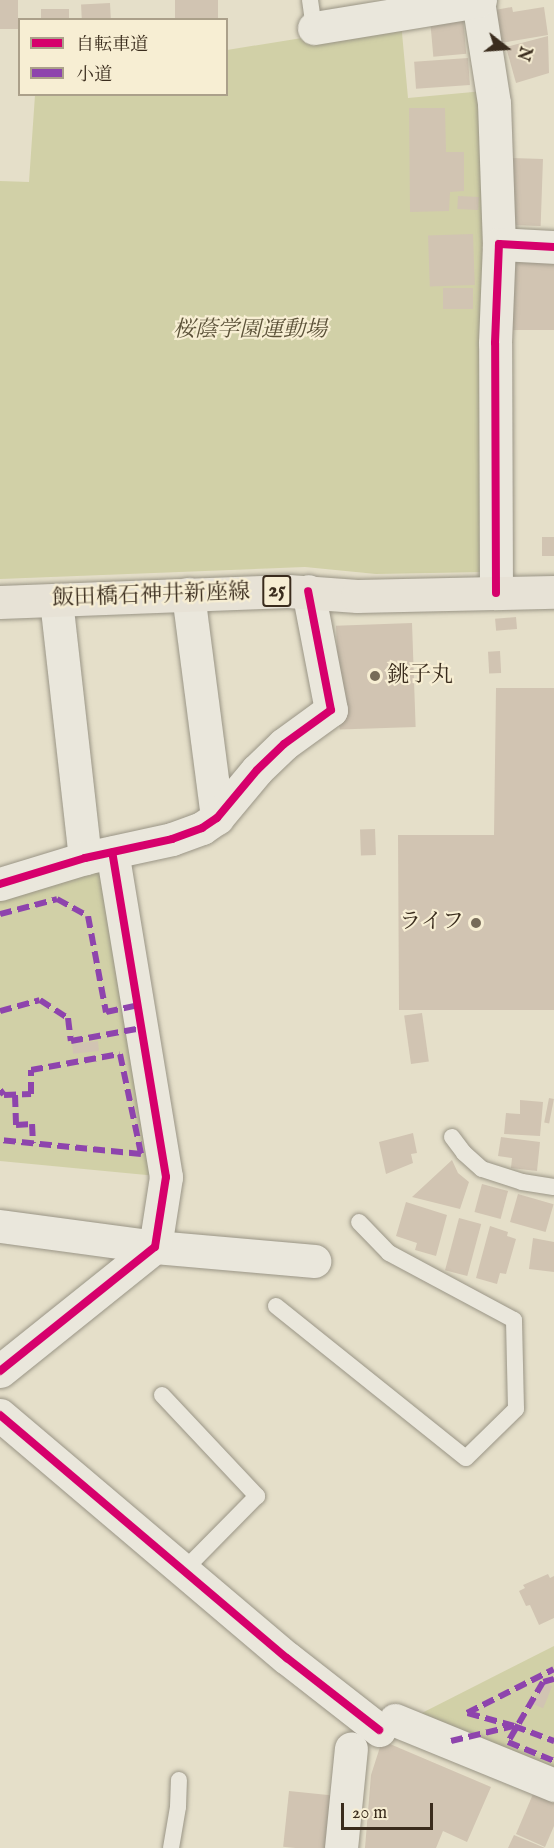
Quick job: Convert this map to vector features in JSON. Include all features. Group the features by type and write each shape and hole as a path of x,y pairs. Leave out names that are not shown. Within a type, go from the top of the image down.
{"main road":[{"name":"飯田橋石神井新座線","path":"0,602 308,591 357,596 554,592"}],"street":[{"path":"312,14 478,0 494,103 499,244 495,343 496,594"},
{"path":"499,244 554,247"},
{"path":"0,884 98,855 172,839 202,828 217,818 257,770 284,744 331,710 308,591"},
{"path":"188,594 217,818"},
{"path":"0,1371 155,1247 166,1177 98,855 56,600"},
{"path":"0,1226 155,1247 314,1261"},
{"path":"0,1415 287,1658 387,1725 554,1785"},
{"path":"341,1848 351,1748"}],"lane":[{"path":"452,1137 464,1153 482,1169 522,1182 554,1187"},
{"path":"276,1306 466,1458 516,1409 513,1320 389,1253 359,1222"},
{"path":"162,1395 257,1496 184,1570"},
{"path":"171,1848 178,1808 179,1780"}],"green space":[{"name":"桜蔭学園運動場","path":"401,22 408,98 484,91 483,572 376,574 305,567 0,579 0,181 29,182 35,96 228,96 228,50"},
{"path":"91,866 107,876 157,1176 0,1161 0,895"},
{"path":"554,1646 554,1771 418,1715"}],"building":[{"path":"0,0 18,0 18,29 0,29"},
{"path":"175,0 218,0 218,18 175,18"},
{"path":"110,3 111,18 82,18 81,5"},
{"path":"512,7 513,12 544,7 548,35 501,43 495,10"},
{"path":"41,9 69,9 69,18 41,18"},
{"path":"463,17 466,54 433,57 430,20"},
{"path":"548,36 549,73 516,83 506,47"},
{"path":"468,58 470,85 416,89 414,62"},
{"path":"409,108 445,108 446,152 464,152 464,191 450,192 449,211 410,212"},
{"path":"512,158 543,159 541,226 510,225"},
{"path":"458,196 479,197 478,210 457,209"},
{"path":"473,234 475,285 430,287 428,236"},
{"path":"506,255 554,255 554,330 506,330"},
{"path":"443,288 473,288 473,309 443,309"},
{"path":"542,537 554,537 554,556 542,556"},
{"path":"516,617 517,629 496,631 495,619"},
{"name":"銚子丸","path":"412,623 416,727 340,730 336,626"},
{"path":"500,651 501,673 489,674 488,652"},
{"name":"ライフ","path":"496,688 554,688 554,1010 399,1010 398,835 494,835"},
{"path":"375,829 376,855 361,856 360,830"},
{"path":"422,1013 429,1062 411,1064 404,1016"},
{"path":"98,1041 99,1051 73,1054 72,1044"},
{"path":"549,1098 554,1099 549,1123 544,1123"},
{"path":"520,1100 543,1102 540,1136 504,1134 506,1113 520,1114"},
{"path":"413,1133 417,1153 411,1154 413,1163 386,1174 379,1142"},
{"path":"501,1137 540,1142 537,1171 511,1168 512,1158 498,1156"},
{"path":"452,1160 458,1173 469,1182 460,1209 412,1197"},
{"path":"482,1184 508,1191 501,1219 474,1212"},
{"path":"518,1194 554,1204 546,1232 510,1222"},
{"path":"406,1202 447,1215 436,1256 415,1250 417,1243 396,1236"},
{"path":"459,1218 481,1224 467,1276 445,1270"},
{"path":"490,1226 508,1232 507,1236 516,1239 506,1274 500,1273 497,1284 476,1278"},
{"path":"533,1238 554,1242 554,1272 529,1269"},
{"path":"548,1574 550,1578 554,1576 554,1618 539,1625 530,1605 526,1606 519,1591 525,1588 523,1585"},
{"path":"542,1682 552,1686 543,1708 533,1704"},
{"path":"390,1744 491,1787 467,1842 443,1831 436,1848 365,1848 371,1775 380,1747"},
{"path":"289,1791 333,1796 327,1848 283,1847"},
{"path":"533,1794 554,1803 554,1826 545,1847 516,1834"},
{"path":"514,1835 545,1848 508,1848"}],"marked path":[{"path":"0,914 57,899 88,916 106,1012 138,1005"},
{"path":"0,1011 40,1000 68,1018 71,1041 142,1028"},
{"path":"0,1090 4,1095 31,1094 31,1070 120,1054 141,1154 0,1140"},
{"path":"15,1095 16,1125 32,1124 33,1143"},
{"path":"514,1726 467,1713 554,1669"},
{"path":"554,1679 543,1682 508,1742 554,1761"},
{"path":"451,1741 514,1726 554,1741"}],"cycle path":[{"path":"496,593 495,343 499,244 554,247"},
{"path":"0,884 85,858 172,839 202,828 217,818 257,770 284,744 331,710 308,591"},
{"path":"0,1371 155,1247 166,1177 112,852"},
{"path":"0,1415 287,1658 379,1730"}],"place":[{"name":"銚子丸","path":"375,676"},
{"name":"ライフ","path":"476,923"}]}
